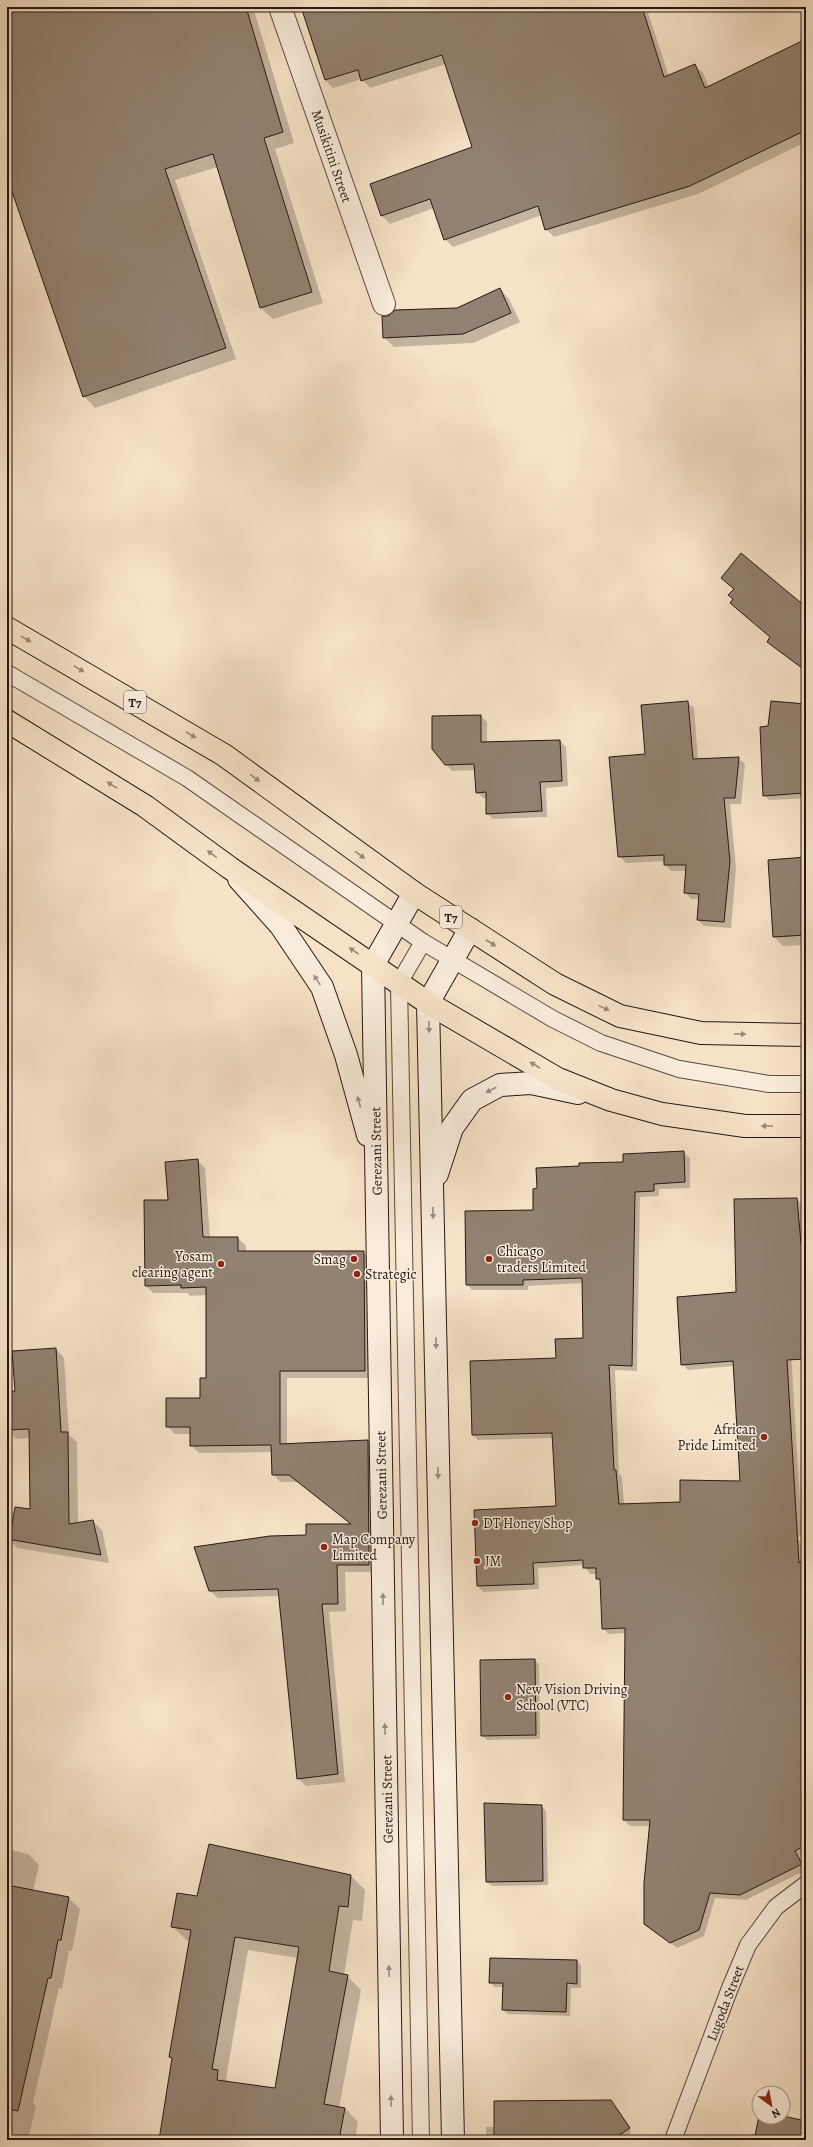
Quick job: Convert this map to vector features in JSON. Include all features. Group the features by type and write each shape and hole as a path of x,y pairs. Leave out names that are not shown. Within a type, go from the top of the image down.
{"highway":[{"name":"T7","path":"7,628 224,755 414,893 555,984 620,1016 701,1033 806,1035"},
{"path":"7,721 145,806 230,868 428,1002 558,1079 611,1100 662,1114 745,1126 806,1126"}],"main road":[{"name":"Musikitini Street","path":"280,7 384,304"},
{"path":"230,868 281,926 322,987 346,1055 377,1167"},
{"path":"373,965 414,893"},
{"name":"T7","path":"428,1002 470,929"},
{"name":"Gerezani Street","path":"373,965 392,2140"},
{"path":"428,1002 453,2140"},
{"path":"432,1188 452,1128 472,1100 500,1085 531,1083 611,1100"}],"lane":[{"path":"9,674 188,778 423,942 554,1019 601,1043 680,1069 769,1084 806,1084"},
{"path":"421,2140 399,983 423,942"},
{"name":"Lugoda Street","path":"673,2140 730,1988 748,1945 776,1907 806,1884"}],"building":[{"path":"7,7 246,7 283,132 264,138 312,292 260,308 213,154 165,169 226,348 83,397 7,177"},
{"path":"301,7 642,7 664,77 695,64 705,88 806,39 806,130 690,186 545,230 538,206 444,240 430,199 381,216 370,184 472,147 442,55 361,81 358,70 325,80"},
{"path":"500,288 511,313 463,334 383,338 382,316 388,316 395,310 457,308"},
{"path":"741,553 806,607 806,671 767,642 770,637 730,603 733,599 728,595 734,589 721,578"},
{"path":"688,701 693,759 739,757 735,798 724,798 730,861 724,922 697,920 699,894 684,893 686,865 664,865 664,855 618,857 609,757 645,754 641,705"},
{"path":"771,701 806,704 806,768 802,769 804,793 763,796 760,727 768,726"},
{"path":"481,715 481,742 560,740 562,781 540,782 542,811 486,814 486,792 476,793 474,764 445,765 432,749 432,716"},
{"path":"806,857 806,935 773,937 768,860"},
{"path":"684,1151 685,1182 654,1184 654,1191 635,1192 632,1366 609,1365 614,1470 616,1470 619,1504 680,1502 680,1480 740,1481 733,1361 681,1365 677,1297 736,1292 734,1199 797,1198 801,1244 806,1244 806,1359 787,1360 799,1563 806,1559 806,1845 795,1851 802,1864 740,1895 710,1893 699,1930 670,1943 644,1924 644,1883 650,1820 623,1820 625,1628 602,1629 600,1579 596,1579 596,1568 583,1568 583,1560 533,1563 534,1584 477,1586 474,1510 556,1506 552,1433 472,1435 470,1361 556,1358 555,1339 583,1338 582,1278 523,1280 523,1285 466,1285 465,1211 533,1210 533,1189 537,1188 536,1168 579,1166 579,1163 623,1162 623,1154"},
{"path":"198,1159 203,1237 238,1237 238,1251 364,1251 365,1371 280,1371 280,1444 368,1440 369,1565 337,1565 338,1604 322,1604 338,1774 297,1779 278,1589 209,1591 194,1547 270,1536 306,1535 306,1524 351,1524 289,1475 272,1475 271,1445 190,1446 190,1427 166,1427 166,1398 200,1398 200,1378 206,1378 206,1287 181,1288 181,1285 145,1286 144,1200 168,1200 165,1162"},
{"path":"56,1348 61,1432 68,1432 69,1524 93,1520 101,1555 7,1539 10,1536 15,1507 30,1509 29,1429 7,1430 7,1392 15,1391 12,1351"},
{"name":"New Vision Driving School (VTC)","path":"535,1659 536,1735 481,1736 480,1660"},
{"path":"484,1803 542,1805 543,1881 486,1882"},
{"path":"209,1844 351,1875 348,1907 339,1906 329,1971 348,1975 324,2104 345,2108 339,2140 159,2140 172,2058 169,2057 191,1930 171,1927 177,1893 197,1896","holes":["235,1937 299,1947 275,2088 217,2080 218,2070 212,2069"]},
{"path":"7,1885 69,1897 61,1940 58,1940 51,1978 48,1978 18,2111 7,2109"},
{"path":"490,1958 577,1960 577,1984 567,1983 566,2012 502,2010 503,1983 489,1983"},
{"path":"611,2100 630,2128 612,2140 494,2140 494,2101"},
{"path":"791,2118 806,2121 806,2140 754,2140 757,2125 791,2125"}],"place":[{"name":"Smag","path":"354,1259"},
{"name":"Chicago traders Limited","path":"489,1259"},
{"name":"Yosam clearing agent","path":"221,1264"},
{"name":"Strategic","path":"357,1274"},
{"name":"African Pride Limited","path":"764,1437"},
{"name":"DT Honey Shop","path":"475,1523"},
{"name":"Map Company Limited","path":"324,1547"},
{"name":"JM","path":"477,1561"},
{"name":"New Vision Driving School (VTC)","path":"508,1697"}]}
